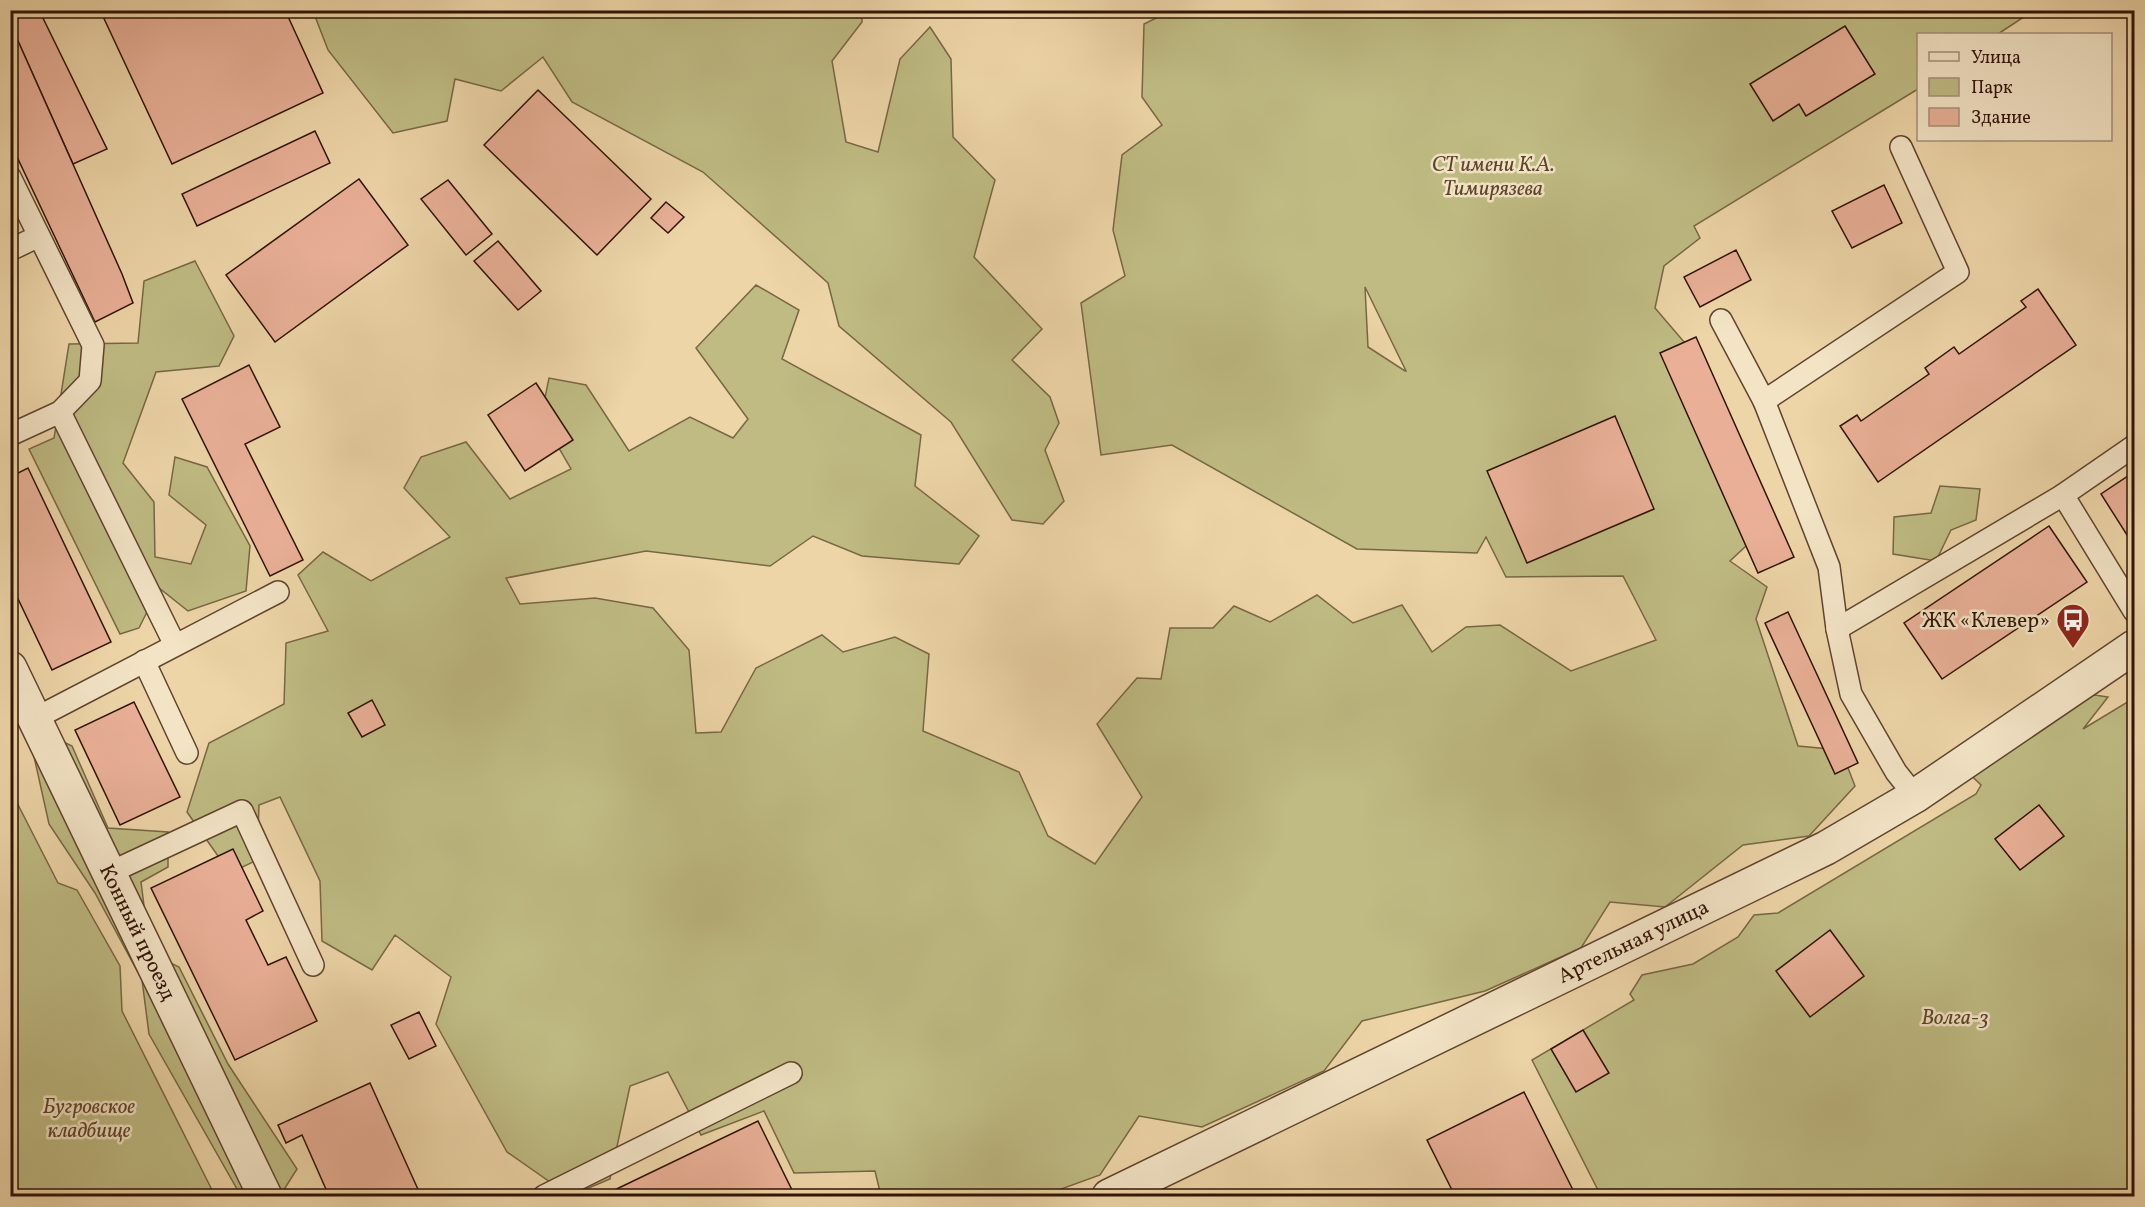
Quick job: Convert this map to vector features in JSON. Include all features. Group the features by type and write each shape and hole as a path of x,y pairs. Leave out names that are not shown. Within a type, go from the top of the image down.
{"street":[{"name":"Артельная улица","path":"1109,1197 1826,848 1915,796 2134,647"},
{"name":"Конный проезд","path":"10,668 265,1197"}],"lane":[{"path":"1764,401 1958,272 1901,147"},
{"path":"10,177 93,345 90,381 60,412 10,435"},
{"path":"10,250 39,236"},
{"path":"1721,320 1764,401 1829,567 1837,629 1851,694 1896,772 1915,796"},
{"path":"60,412 175,645"},
{"path":"1837,629 2063,495 2134,446"},
{"path":"2063,495 2134,611"},
{"path":"36,718 278,592"},
{"path":"144,661 187,753"},
{"path":"110,873 242,811 313,965"},
{"path":"544,1197 543,1195 791,1073"}],"green space":[{"name":"СТ имени К.А. Тимирязева","path":"1172,10 2033,11 2000,33 1917,33 1917,90 1694,226 1700,238 1664,266 1655,308 1691,350 1746,546 1730,561 1767,587 1756,619 1798,746 1841,750 1855,786 1809,836 1743,845 1665,907 1610,902 1581,948 1485,991 1362,1021 1324,1071 1202,1127 1139,1116 1100,1175 1042,1196 881,1196 875,1171 794,1173 764,1111 701,1135 668,1072 630,1086 610,1179 570,1196 507,1152 436,1024 451,977 395,935 372,970 322,941 320,881 280,797 259,805 257,860 230,873 187,812 209,743 284,704 286,643 328,631 298,575 323,552 371,581 450,537 404,488 421,457 466,442 510,499 571,469 541,417 549,378 586,385 629,451 690,417 733,438 748,419 696,348 756,285 799,310 782,359 921,435 915,486 979,536 959,564 862,556 813,536 770,566 646,551 506,578 520,604 595,598 653,608 689,650 696,733 721,732 756,668 822,635 843,652 895,637 929,654 923,731 1019,772 1048,836 1095,864 1142,797 1097,724 1137,678 1161,679 1170,628 1213,628 1234,606 1270,622 1317,595 1353,623 1402,605 1432,652 1466,627 1500,625 1571,671 1656,640 1623,576 1506,577 1486,537 1477,553 1357,549 1172,445 1101,455 1081,303 1125,276 1113,230 1122,155 1162,125 1142,97 1144,24","holes":["1365,287 1406,371 1368,347"]},
{"path":"313,11 862,11 862,22 832,61 846,142 878,152 900,59 930,27 951,59 953,137 995,180 974,257 1042,329 1012,360 1050,397 1059,423 1045,450 1064,501 1043,524 1012,520 951,422 839,326 828,283 703,172 572,102 543,57 501,91 455,79 447,121 393,133 328,50"},
{"path":"195,261 234,336 219,366 156,372 123,463 154,502 155,557 191,564 206,525 169,495 175,457 207,467 250,546 246,591 188,611 159,588 139,628 120,634 29,449 54,438 69,344 138,343 144,281"},
{"path":"1940,486 1980,489 1976,520 1951,530 1936,561 1893,554 1894,517 1931,513"},
{"name":"Волга-3","path":"2055,689 2108,697 2083,729 2134,698 2134,1196 1601,1196 1532,1060 1634,1000 1630,994 1642,975 1693,964 1738,937 1754,915 1778,913 1976,794 1981,785 1955,760"},
{"path":"51,736 72,746 108,828 168,832 168,867 141,882 150,953 179,967 228,1064 297,1169 280,1196 241,1196 149,1034 142,980 95,893 49,824 33,752"},
{"name":"Бугровское кладбище","path":"10,789 58,883 77,890 120,966 122,1011 215,1196 11,1196"}],"building":[{"path":"10,10 39,10 107,149 73,164 10,23"},
{"path":"100,10 285,10 323,93 172,164"},
{"path":"10,23 133,303 95,322 10,142"},
{"path":"1845,26 1875,74 1806,116 1799,104 1773,121 1750,84"},
{"path":"538,90 651,199 597,255 484,145"},
{"path":"315,131 330,163 197,226 182,194"},
{"path":"359,179 408,245 275,342 226,275"},
{"path":"448,180 492,234 466,255 421,199"},
{"path":"1884,185 1902,223 1852,248 1832,211"},
{"path":"666,202 684,217 668,233 651,218"},
{"path":"498,241 541,291 518,310 474,261"},
{"path":"1736,250 1751,280 1700,307 1684,277"},
{"path":"2038,289 2076,345 1878,482 1840,426 1857,415 1861,421 1929,374 1925,368 1954,347 1959,354 2026,307 2021,301"},
{"path":"1696,337 1794,557 1758,573 1660,353"},
{"path":"249,365 280,427 245,444 303,560 270,576 182,399"},
{"path":"536,383 573,440 525,471 488,415"},
{"path":"1615,416 1654,509 1527,563 1487,471"},
{"path":"28,468 111,642 52,670 10,582 10,477"},
{"path":"2134,472 2134,546 2101,494"},
{"path":"2049,526 2087,582 1942,679 1904,623"},
{"path":"1788,612 1858,763 1835,774 1765,623"},
{"path":"372,700 385,725 362,737 348,713"},
{"path":"134,702 180,797 120,825 75,730"},
{"path":"2039,805 2064,836 2020,870 1995,839"},
{"path":"233,849 263,911 246,920 268,965 286,957 317,1021 235,1060 151,888"},
{"path":"1830,930 1864,976 1810,1017 1776,971"},
{"path":"419,1012 436,1046 409,1059 391,1025"},
{"path":"1583,1030 1609,1073 1576,1092 1551,1049"},
{"path":"370,1083 421,1196 329,1196 302,1135 286,1143 278,1125"},
{"path":"1524,1092 1576,1196 1455,1196 1427,1140"},
{"path":"758,1121 792,1190 779,1196 602,1196"}],"place":[{"name":"ЖК «Клевер»","path":"2073,649"}]}
